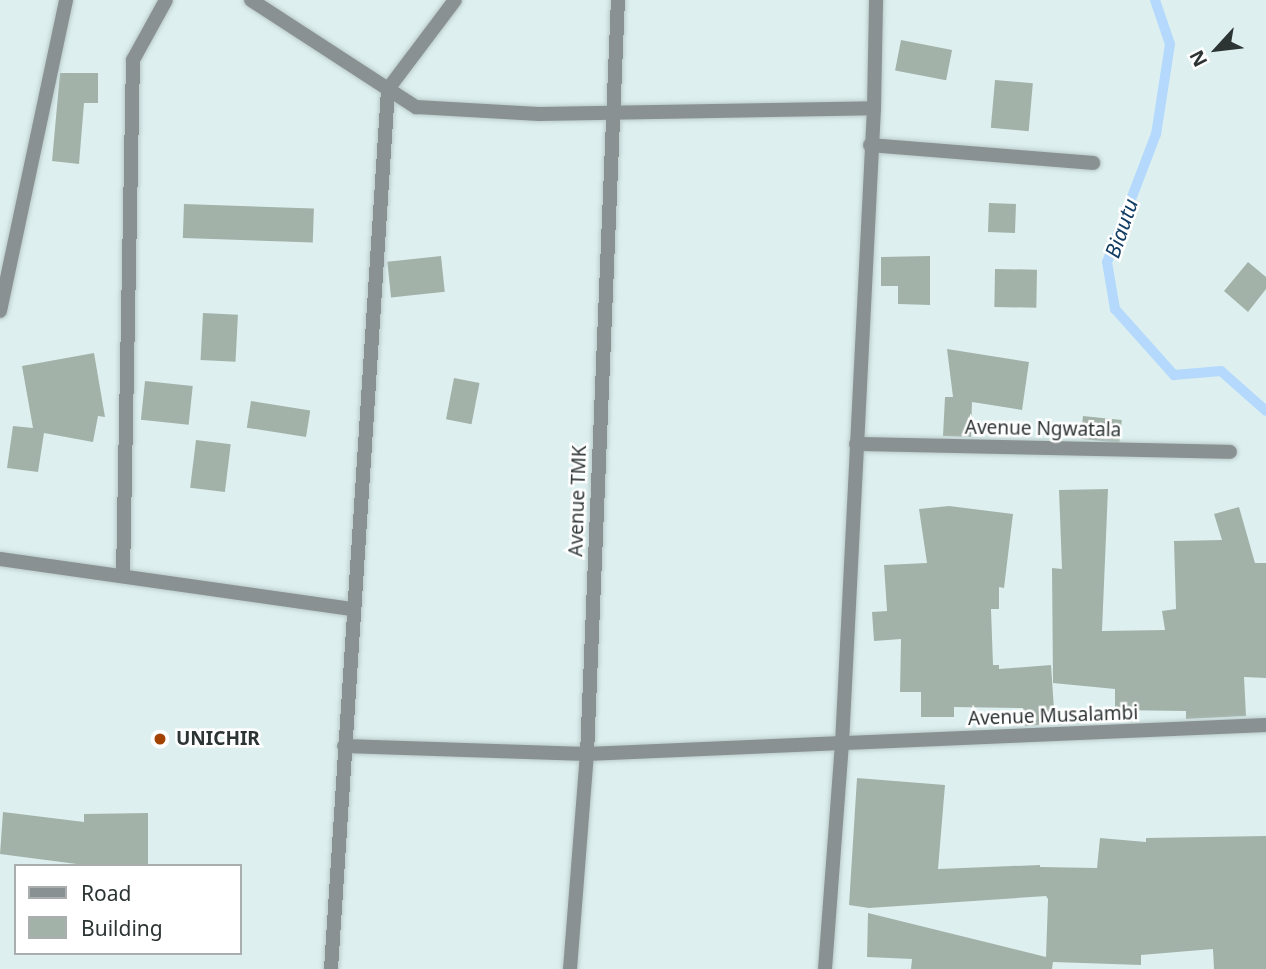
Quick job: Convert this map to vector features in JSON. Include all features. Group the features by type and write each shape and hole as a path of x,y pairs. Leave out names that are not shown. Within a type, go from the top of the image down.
{"street":[{"path":"0,311 66,0"},
{"path":"123,575 133,60 166,0"},
{"path":"251,0 416,107 539,114 874,108"},
{"path":"331,969 388,89 455,0"},
{"name":"Avenue TMK","path":"570,969 587,754 618,0"},
{"path":"825,969 842,744 870,145 874,108 876,0"},
{"path":"870,145 1093,163"},
{"name":"Avenue Ngwatala","path":"856,444 1230,452"},
{"path":"0,559 353,608"},
{"name":"Avenue Musalambi","path":"344,746 587,754 1266,725"}],"building":[{"path":"901,40 952,50 946,80 895,70"},
{"path":"60,73 98,73 98,103 84,103 79,164 52,161"},
{"path":"995,80 1033,83 1029,131 991,128"},
{"path":"989,203 1016,204 1015,233 988,232"},
{"path":"184,204 314,209 313,243 183,238"},
{"path":"441,256 445,292 391,297 387,262"},
{"path":"930,256 930,305 898,304 898,286 881,286 881,257"},
{"path":"1248,262 1266,277 1266,289 1248,312 1224,291"},
{"path":"995,269 1037,270 1036,308 994,307"},
{"path":"203,313 238,315 235,362 201,360"},
{"path":"947,349 1029,362 1022,410 972,402 971,437 943,436 945,397 953,397"},
{"path":"94,353 105,417 98,416 93,442 44,433 38,472 7,468 13,426 33,428 22,366"},
{"path":"454,378 480,383 472,424 446,419"},
{"path":"145,381 193,386 189,425 141,420"},
{"path":"251,401 310,410 306,437 247,428"},
{"path":"1083,416 1122,420 1119,443 1081,439"},
{"path":"196,440 231,444 225,492 190,488"},
{"path":"1108,489 1102,631 1165,630 1162,611 1176,609 1174,541 1222,540 1214,514 1239,507 1255,563 1266,563 1266,678 1244,677 1246,716 1186,719 1186,711 1115,710 1115,689 1053,683 1052,568 1062,569 1059,490"},
{"path":"949,506 1013,514 1004,588 999,587 999,609 991,609 993,665 999,665 999,669 1051,665 1055,724 1024,726 1023,708 954,707 954,717 921,717 921,692 900,692 901,639 874,641 872,612 887,611 884,565 927,563 919,509"},
{"path":"857,778 945,785 938,869 1040,865 1097,868 1100,838 1146,842 1146,838 1266,836 1266,969 1214,969 1213,949 1141,955 1141,965 1053,962 1052,969 911,969 912,959 867,957 868,913 1046,957 1048,899 1046,896 869,908 849,905"},
{"path":"3,812 84,822 84,814 148,813 148,864 77,864 0,854"}],"waterway":[{"name":"Biautu","path":"1155,0 1170,44 1156,134 1107,262 1115,309 1174,375 1221,371 1266,411"}],"place":[{"name":"UNICHIR","path":"160,739"}]}
